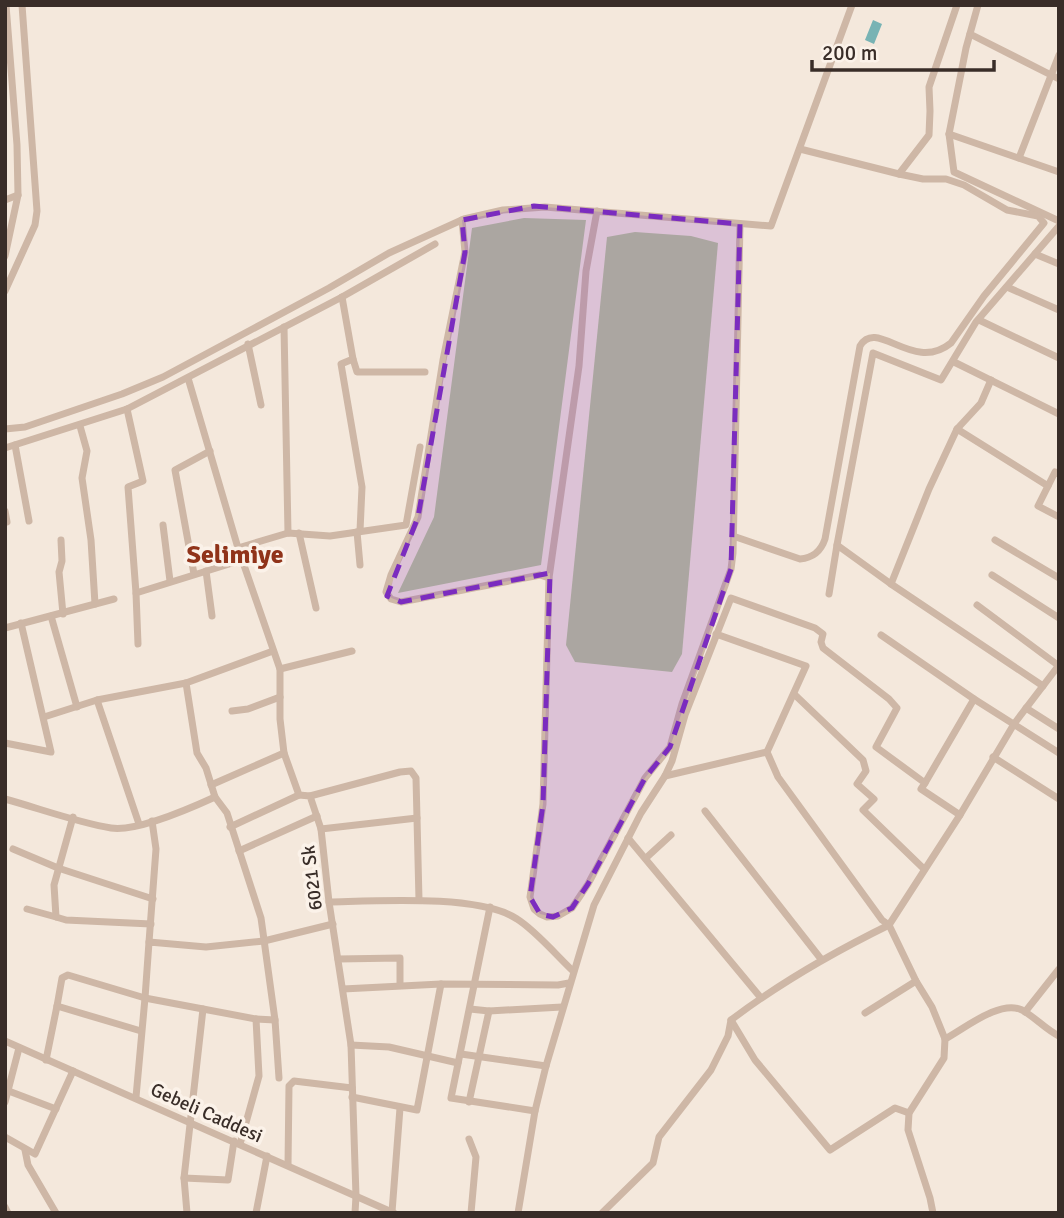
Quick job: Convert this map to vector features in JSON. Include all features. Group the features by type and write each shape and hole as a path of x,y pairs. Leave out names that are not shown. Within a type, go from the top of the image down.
{"street":[{"path":"5,256 18,195 17,145 8,78 6,5"},
{"path":"5,291 35,225 37,211 22,5"},
{"path":"5,429 25,427 163,377 389,253 462,220 534,206 771,226 852,5"},
{"path":"899,174 929,135 929,87 957,5"},
{"path":"829,594 873,353 941,380 979,320 1059,224 954,172 949,134 978,5"},
{"path":"970,34 1059,79"},
{"path":"1018,158 1059,55"},
{"path":"949,134 1059,172"},
{"path":"5,148 17,145"},
{"path":"733,536 800,559 808,559 817,553 825,539 863,341 874,336 879,337 893,345 918,352 937,352 944,348 1044,223 1038,216 1007,210 964,185 946,179 923,179 800,149"},
{"path":"5,200 18,195"},
{"path":"597,211 586,271 579,366 549,578 543,804 530,897 534,909 540,914 553,917 572,908 588,884 645,778 670,747 682,704 726,586 732,560 733,536 740,224"},
{"path":"462,220 464,252 443,360 418,517 387,585 387,596 401,602 540,575 549,578"},
{"path":"5,448 80,426 127,408 342,297 435,244"},
{"path":"1035,254 1059,264"},
{"path":"1007,287 1059,310"},
{"path":"342,297 357,372 425,372"},
{"path":"979,320 1059,358"},
{"path":"284,327 288,533"},
{"path":"248,344 261,405"},
{"path":"353,359 341,364 362,487 360,565"},
{"path":"954,362 1059,414"},
{"path":"188,377 238,548 280,669 280,719 284,753 299,795"},
{"path":"891,584 929,489 957,429 981,403 991,380"},
{"path":"127,408 144,481 128,486 138,644"},
{"path":"80,426 88,451 82,478 91,540 95,604"},
{"path":"957,429 1048,486"},
{"path":"15,445 29,521"},
{"path":"238,548 288,533 331,536 406,525 420,447"},
{"path":"194,574 175,470 210,451"},
{"path":"1057,470 1038,506 1059,517"},
{"path":"5,511 7,522"},
{"path":"163,525 170,581"},
{"path":"299,533 316,608"},
{"path":"61,540 63,614"},
{"path":"995,540 1059,578"},
{"path":"837,545 1043,686"},
{"path":"136,593 242,560"},
{"path":"206,571 212,616"},
{"path":"992,575 1059,618"},
{"path":"518,1213 535,1111 546,1066 594,905 646,805 665,776 685,715 731,598 815,628 823,634 823,648 897,708 876,747 863,760"},
{"path":"5,628 114,599"},
{"path":"604,1212 653,1163 659,1137 711,1070 728,1036 731,1020 821,960 889,925 960,815 1014,724 1059,666 978,605"},
{"path":"51,616 77,707"},
{"path":"5,743 51,752 22,624"},
{"path":"716,634 806,666 767,752 778,777 882,920 889,925 932,1007 945,1039 944,1058 909,1113 908,1130 933,1213"},
{"path":"881,635 1059,753"},
{"path":"44,717 97,701 186,683 273,650"},
{"path":"280,669 352,652"},
{"path":"186,683 197,753 215,797 227,813 261,918 275,1020 279,1078"},
{"path":"794,694 863,760 866,771 857,784 874,799 863,810 924,869"},
{"path":"232,711 248,709 280,697"},
{"path":"960,815 921,789 974,699"},
{"path":"97,701 139,824"},
{"path":"1026,708 1059,729"},
{"path":"876,747 925,783"},
{"path":"665,776 767,752"},
{"path":"211,785 284,753"},
{"path":"993,757 1059,799"},
{"path":"230,827 299,795 310,796 411,771 416,778 419,901"},
{"name":"6021 Sk","path":"310,796 321,829 332,924 351,1045 355,1213"},
{"path":"5,799 113,828 132,827 185,812 215,797"},
{"path":"705,811 821,960"},
{"path":"239,851 317,816"},
{"path":"56,916 54,885 73,817"},
{"path":"321,829 417,818"},
{"path":"136,1097 156,849 152,821"},
{"path":"646,858 671,835"},
{"path":"628,838 761,998"},
{"path":"13,849 58,868 153,900"},
{"path":"329,902 419,901 490,907 517,919 573,971"},
{"path":"490,907 451,1098 535,1111"},
{"path":"27,909 66,920 151,924"},
{"path":"149,942 206,947 264,941 332,924"},
{"path":"338,958 400,958 400,985"},
{"path":"1025,1012 1059,969"},
{"path":"46,1059 62,978 68,975 145,998 256,1019 275,1020"},
{"path":"865,1013 916,981"},
{"path":"343,989 400,985 569,983"},
{"path":"352,1097 417,1110 442,984"},
{"path":"57,1006 141,1031"},
{"path":"470,1009 489,1011 562,1007"},
{"path":"945,1039 999,1008 1017,1008 1059,1036"},
{"path":"187,1213 184,1178 203,1009"},
{"path":"469,1101 489,1011"},
{"path":"184,1178 228,1180 259,1076 256,1019"},
{"path":"731,1020 755,1060 830,1150 895,1108 909,1113"},
{"name":"Gebeli Caddesi","path":"5,1041 393,1212"},
{"path":"351,1045 389,1047 458,1063"},
{"path":"5,1102 19,1048"},
{"path":"461,1054 546,1066"},
{"path":"5,1137 35,1154 73,1071"},
{"path":"288,1165 289,1086 294,1081 352,1088"},
{"path":"7,1091 56,1109"},
{"path":"393,1212 400,1108"},
{"path":"469,1139 476,1157 471,1213"},
{"path":"25,1150 27,1165 56,1213"},
{"path":"256,1213 267,1156"},
{"path":"5,1208 8,1213"}],"highlighted area":[{"path":"534,206 740,224 731,569 670,747 645,778 588,884 572,908 553,917 540,914 530,897 543,804 550,573 401,602 387,596 418,517 465,252 462,220"}],"green space":[{"path":"524,218 586,220 541,565 398,593 434,517 472,228"},
{"path":"635,232 691,236 718,243 682,654 672,672 575,662 566,645 607,237"}],"water":[{"path":"873,20 882,24 874,44 865,40"}],"district":[{"name":"Selimiye","path":"235,554"}]}
